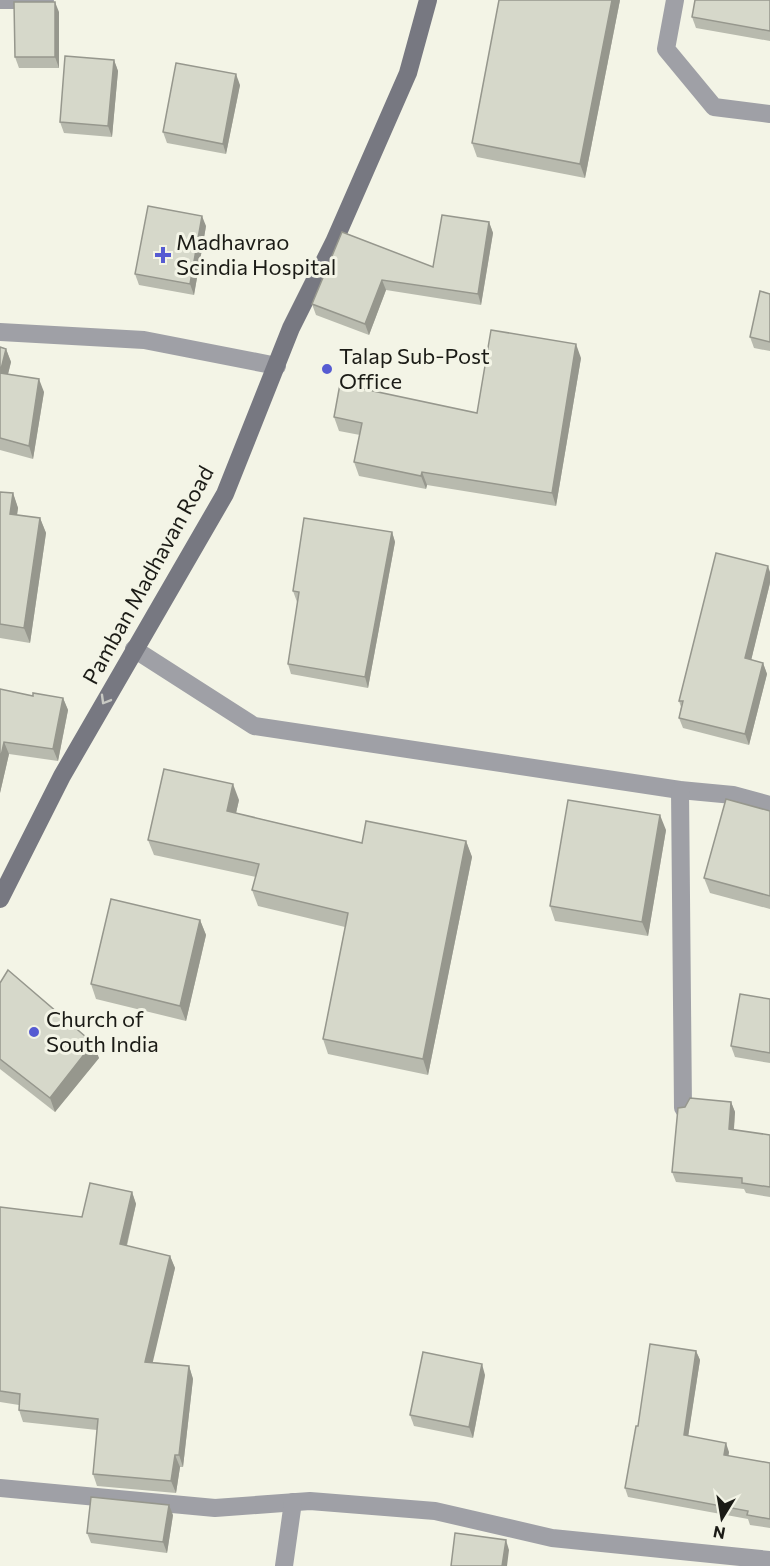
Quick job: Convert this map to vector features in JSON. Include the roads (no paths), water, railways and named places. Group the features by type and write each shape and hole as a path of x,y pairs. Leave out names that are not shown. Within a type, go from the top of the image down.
{"main road":[{"name":"Pamban Madhavan Road","path":"0,899 62,776 225,494 276,366 408,73 428,0"}],"street":[{"path":"0,0 45,0"},
{"path":"675,0 666,49 714,107 770,114"},
{"path":"0,332 144,340 276,366"},
{"path":"134,649 254,726 680,790 733,795 770,805"},
{"path":"680,790 683,1108"},
{"path":"0,1488 215,1508 293,1502 435,1511 552,1538 770,1560"},
{"path":"284,1566 293,1502"}],"place":[{"name":"Madhavrao Scindia Hospital","path":"163,255"},
{"name":"Talap Sub-Post Office","path":"327,369"},
{"name":"Church of South India","path":"34,1032"}]}
